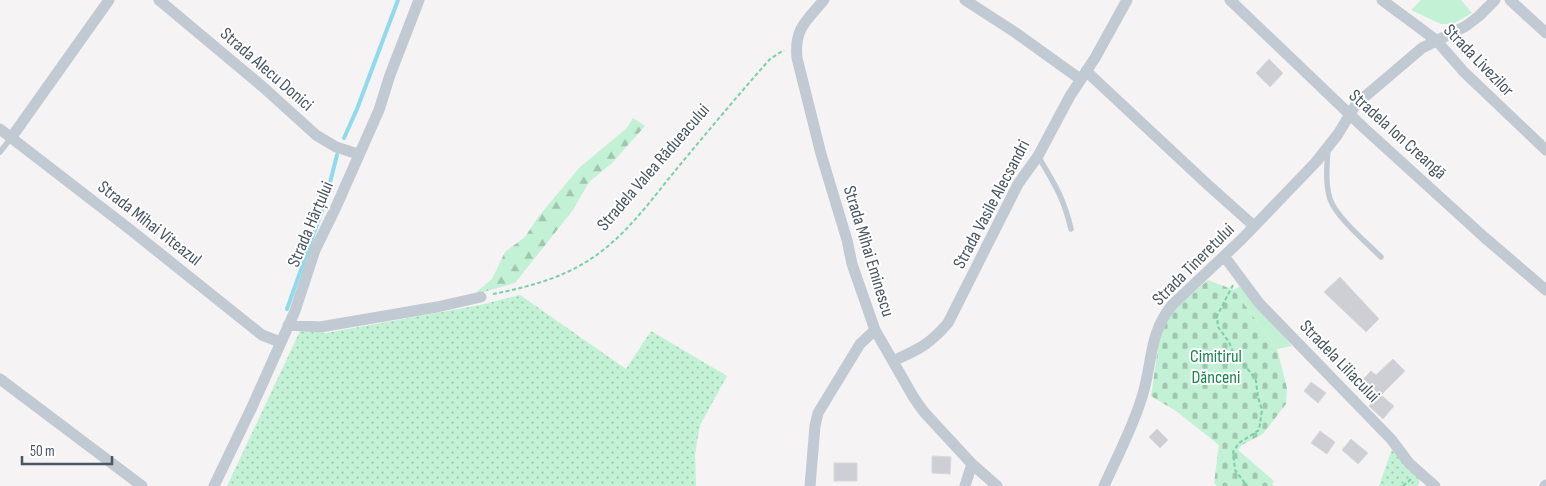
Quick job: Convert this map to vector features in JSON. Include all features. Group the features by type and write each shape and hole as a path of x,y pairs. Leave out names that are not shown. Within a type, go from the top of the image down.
{"street":[{"path":"12,138 109,0"},
{"name":"Strada Alecu Donici","path":"159,0 263,87 316,135 336,146 358,154"},
{"name":"Strada Hârțului","path":"214,486 252,407 288,325 302,291 315,250 379,110 419,0"},
{"path":"796,46 797,36 802,26 824,0"},
{"path":"965,0 1083,76 1254,226"},
{"name":"Strada Vasile Alecsandri","path":"893,361 922,348 948,323 1008,202 1038,156 1127,0"},
{"name":"Stradela Ion Creangă","path":"1230,0 1350,115 1484,238 1546,290"},
{"name":"Strada Livezilor","path":"1382,0 1436,40 1464,72 1546,150"},
{"name":"Strada Tineretului","path":"1104,486 1137,414 1146,383 1156,329 1163,316 1316,162 1355,106 1362,99 1422,48 1466,26 1495,0"},
{"path":"1510,0 1546,33"},
{"name":"Strada Mihai Eminescu","path":"796,46 797,58 821,154 847,240 852,264 875,330 924,412 972,464 997,486"},
{"name":"Strada Mihai Viteazul","path":"0,130 132,231 262,335 280,342"},
{"name":"Stradela Liliacului","path":"1224,256 1274,319 1391,439 1409,464 1435,486"},
{"path":"288,325 320,327 437,307 481,297"},
{"path":"810,486 815,426 818,413 856,349 875,330"},
{"path":"0,379 142,486"},
{"path":"966,486 972,464"}],"lane":[{"path":"0,152 12,138"},
{"path":"1328,146 1328,188 1330,199 1335,209 1381,257"},
{"path":"1038,156 1057,186 1067,211 1071,229"}],"path":[{"name":"Stradela Valea Rădueacului","path":"481,297 510,291 554,277 586,262 610,244 638,215 770,59 782,50 796,46"},
{"path":"1239,277 1230,288 1217,316 1218,327 1229,342 1233,352 1256,381 1262,410 1259,430 1239,443 1234,452 1235,470 1247,486"}],"green space":[{"path":"1421,0 1461,0 1472,13 1453,24 1441,24 1411,10"},
{"path":"633,118 645,126 612,163 589,182 573,210 515,283 473,295 492,279 505,252 525,237 538,217 580,167 627,128"},
{"name":"Cimitirul Dănceni","path":"1208,280 1234,290 1277,349 1287,388 1286,404 1263,434 1242,445 1238,450 1274,481 1272,484 1274,486 1217,486 1214,483 1219,445 1176,411 1151,396 1161,328 1173,310"},
{"path":"1240,286 1292,346 1277,349 1234,290"},
{"path":"520,295 626,369 651,331 727,376 700,425 695,454 696,486 227,486 300,331 326,333 480,305"},
{"path":"1392,449 1420,479 1418,486 1379,486"}],"building":[{"path":"1269,59 1283,73 1270,87 1256,73"},
{"path":"1340,277 1379,319 1366,332 1324,292"},
{"path":"1393,359 1405,371 1381,395 1394,406 1383,419 1369,406 1372,403 1356,387 1371,371 1376,375"},
{"path":"1311,382 1326,393 1318,403 1304,391"},
{"path":"1157,429 1168,440 1160,448 1149,437"},
{"path":"1320,431 1335,442 1327,454 1311,443"},
{"path":"1351,439 1368,453 1358,464 1342,450"},
{"path":"932,456 951,457 950,474 932,473"},
{"path":"834,463 857,463 857,481 834,481"}],"waterway":[{"path":"344,138 357,109 398,0"},
{"path":"287,309 325,202 337,155"}]}
